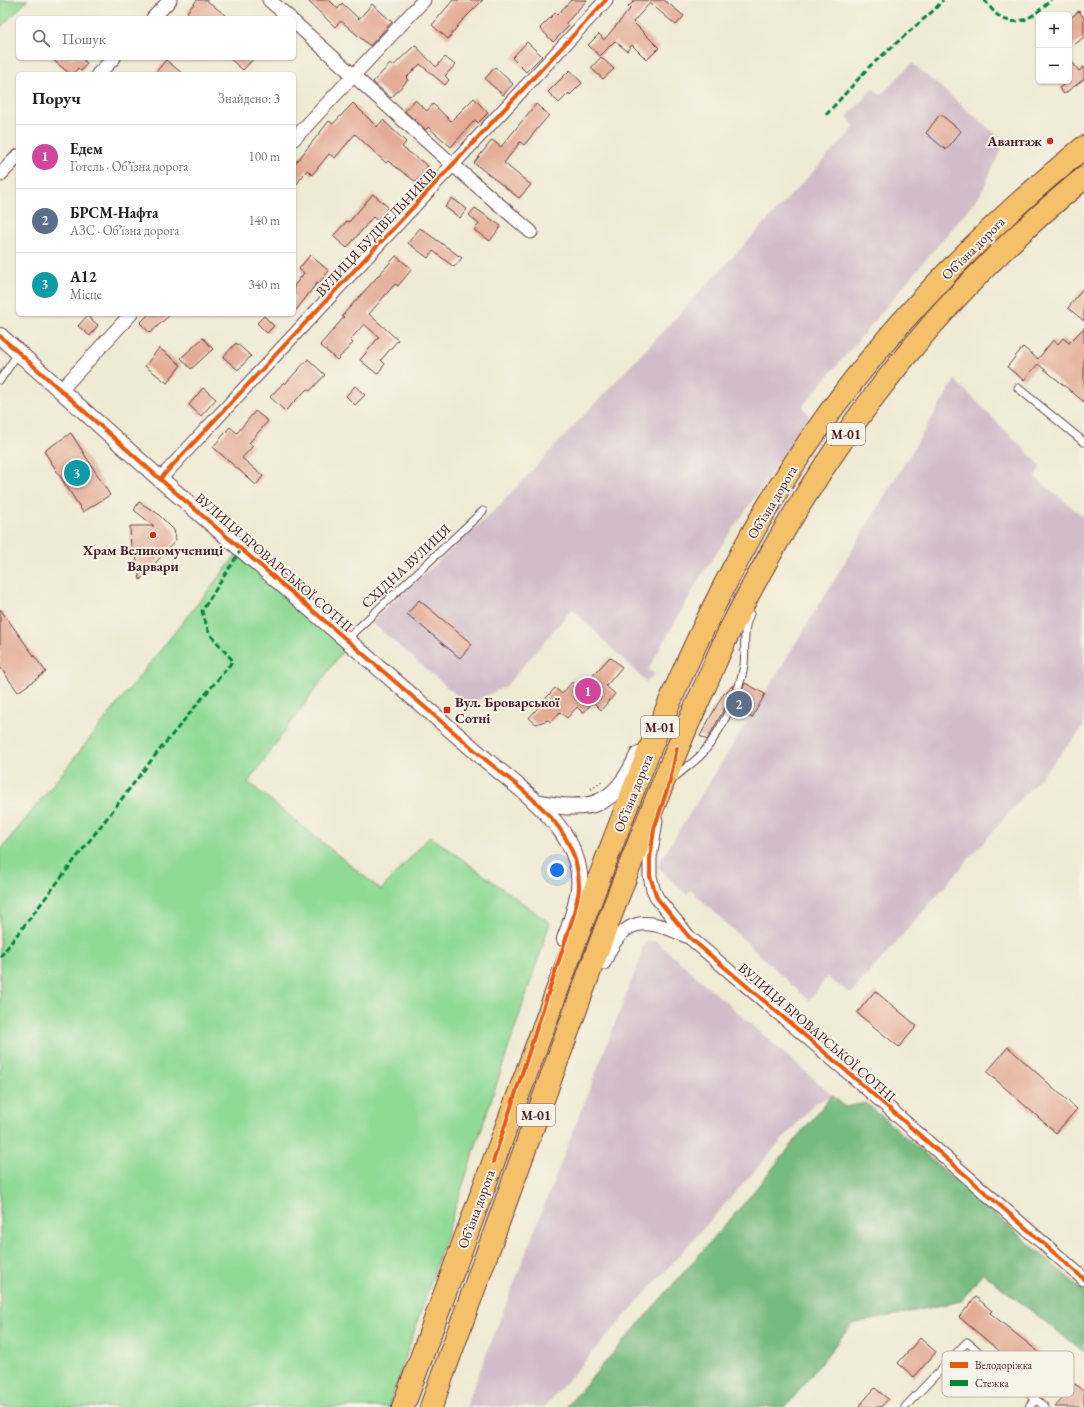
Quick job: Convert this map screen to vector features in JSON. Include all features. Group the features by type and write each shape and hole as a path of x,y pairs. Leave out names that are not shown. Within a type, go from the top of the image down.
{"highway":[{"name":"Обʼїзна дорога","path":"403,1407 635,784 700,634 744,549 794,464 843,395 893,333 945,275 1001,220 1084,147"},
{"name":"Обʼїзна дорога","path":"431,1407 516,1170 645,825 677,748 732,626 797,508 816,478 868,402 912,345 949,304 1021,232 1084,178"}],"street":[{"path":"154,16 170,0"},
{"path":"270,0 288,16"},
{"path":"296,137 424,0"},
{"name":"ВУЛИЦЯ БУДІВЕЛЬНИКІВ","path":"160,479 606,0"},
{"path":"296,24 354,74 453,165 531,232"},
{"path":"100,72 112,60"},
{"path":"0,175 16,158"},
{"path":"61,390 129,316"},
{"name":"ВУЛИЦЯ БРОВАРСЬКОЇ СОТНІ","path":"0,336 160,479 536,802 567,840 573,852 579,888 574,914 493,1162"},
{"path":"536,802 570,808 588,805 605,799 619,788 632,767 690,637 744,549"},
{"name":"ВУЛИЦЯ БРОВАРСЬКОЇ СОТНІ","path":"677,748 670,781 654,829 650,858 650,876 657,898 689,937 850,1074 1084,1279"},
{"name":"ВУЛИЦЯ БРОВАРСЬКОЇ СОТНІ","path":"516,1170 553,1100 610,948 618,936 628,928 641,923 655,923 667,926 689,937"}],"lane":[{"path":"0,380 19,352"},
{"path":"1018,388 1084,442"},
{"path":"795,530 816,478"},
{"name":"СХІДНА ВУЛИЦЯ","path":"348,640 359,627 482,511"},
{"path":"645,825 670,781 702,754 717,732 740,686 744,664 746,622 754,608"},
{"path":"958,1351 967,1342 978,1351"},
{"path":"905,1407 942,1368"},
{"path":"1032,1397 1045,1407"},
{"path":"1029,1407 1036,1400"}],"path":[{"path":"586,791 605,780"}],"shaded area":[{"path":"912,63 1005,142 980,195 803,406 810,417 704,571 648,670 655,674 646,682 572,609 506,686 468,705 371,622 495,510 855,127 847,117 873,88 881,95"},
{"path":"955,380 1041,466 1035,477 1084,517 1084,727 851,994 827,977 809,1001 691,890 687,895 657,866 782,666"},
{"path":"656,941 832,1095 814,1104 544,1407 466,1407 640,959 642,946 645,942"}],"green space":[{"path":"0,0 28,0 0,28"},
{"path":"242,548 345,648 248,782 381,890 430,836 550,923 389,1407 0,1407 0,851"},
{"path":"832,1095 845,1107 866,1103 1084,1291 1084,1352 983,1273 961,1301 852,1324 786,1407 566,1407 746,1201"}],"building":[{"path":"197,0 206,0 226,16 192,16 187,12"},
{"path":"307,0 329,0 338,9 342,3 359,19 372,4 392,22 370,46 341,21 335,27"},
{"path":"453,0 483,0 460,23 448,39 432,25"},
{"path":"571,0 587,0 566,23 569,26 553,42 540,28 555,13 557,15"},
{"path":"635,0 664,0 684,16 676,25 650,3 633,22 659,48 647,60 632,45 627,51 615,41 600,56 588,45 599,34 604,40 630,9 628,7"},
{"path":"1079,11 1084,18 1084,37 1072,47 1072,17"},
{"path":"527,42 542,56 526,72 512,58"},
{"path":"415,45 436,67 445,57 455,65 445,76 449,80 445,85 420,64 406,78 408,80 391,98 373,82 390,64 393,66"},
{"path":"601,57 614,69 603,79 591,68"},
{"path":"53,60 85,60 87,63 81,71 78,68 75,72 68,72"},
{"path":"166,60 181,72 156,72"},
{"path":"231,60 252,60 243,70"},
{"path":"1072,62 1079,71 1084,67 1084,79 1064,94 1059,88 1065,84 1072,84"},
{"path":"495,67 513,84 503,95 485,79"},
{"path":"570,70 582,83 559,103 548,92"},
{"path":"474,98 488,113 478,123 475,120 451,147 428,127 426,130 405,111 415,100 427,111 433,104 451,121"},
{"path":"353,103 377,127 383,120 406,142 402,147 428,166 416,182 388,161 386,163 355,134 335,158 329,154 312,175 307,170 296,185 296,162 329,121 333,124"},
{"path":"536,104 549,115 524,145 520,142 504,163 531,185 519,198 474,163 492,140 501,147"},
{"path":"940,114 961,131 946,150 926,133"},
{"path":"373,194 388,207 377,220 373,217 347,248 333,236 347,221 349,222"},
{"path":"452,198 467,209 460,218 445,207"},
{"path":"475,208 501,226 490,241 474,230 479,224 469,215"},
{"path":"420,228 462,258 454,267 433,251 428,258 408,243"},
{"path":"310,255 329,271 318,284 317,283 296,310 296,283 304,273 299,269"},
{"path":"396,256 412,269 398,286 395,284 369,314 398,340 381,360 385,364 377,374 360,360 379,337 364,324 350,340 353,343 337,360 320,345 344,317 342,316"},
{"path":"1084,287 1084,321 1068,308"},
{"path":"87,316 98,325 90,336 78,326"},
{"path":"147,316 169,316 150,333 140,323"},
{"path":"264,316 274,326 267,333 257,323"},
{"path":"1084,328 1084,402 1038,364 1024,380 1007,367 1023,347 1038,359 1053,340 1058,344 1063,338 1069,343"},
{"path":"203,338 213,349 191,369 181,358"},
{"path":"236,343 251,356 238,370 223,357"},
{"path":"159,348 181,365 167,383 145,366"},
{"path":"308,359 325,375 310,391 307,389 285,411 270,397 284,382 285,384"},
{"path":"355,386 365,395 355,405 346,396"},
{"path":"203,388 216,399 201,416 189,405"},
{"path":"255,411 268,421 249,443 253,446 242,458 263,476 256,485 213,447 230,427 237,433"},
{"path":"71,433 110,495 83,512 44,451"},
{"name":"Храм Великомучениці Варвари","path":"139,502 157,513 174,530 176,540 140,580 135,549 131,549 130,526 154,526 134,510"},
{"path":"419,600 472,644 460,658 407,614"},
{"path":"0,609 46,672 18,692 0,667"},
{"path":"610,657 622,667 606,686 615,694 601,710 593,702 583,713 577,707 567,718 560,712 551,722 548,720 536,724 529,718 555,688 562,694 572,682 578,688 584,682 586,683"},
{"path":"745,683 765,694 752,718 742,712 738,719 732,716"},
{"path":"734,684 724,709 707,740 700,736 722,696"},
{"path":"875,991 917,1026 899,1047 857,1013"},
{"path":"1008,1047 1077,1109 1056,1133 987,1072"},
{"path":"976,1297 992,1311 990,1313 1037,1351 999,1351 959,1317"},
{"path":"920,1338 936,1352 914,1377 898,1363"},
{"path":"1075,1384 1084,1392 1084,1407 1055,1407 1064,1397 1074,1397"},
{"path":"875,1388 888,1399 881,1407 858,1407"}],"marked path":[{"path":"826,115 869,67 934,10 943,0"},
{"path":"984,0 999,17 1016,22 1029,18 1051,0"},
{"path":"0,957 157,753 233,661 209,633 202,611 242,548"}],"cycle path":[{"path":"160,479 606,0"},
{"path":"0,336 160,479 518,786 548,814 560,830 570,847 577,866 579,887 578,897 574,914 493,1162"},
{"path":"677,748 670,781 654,829 650,858 650,876 657,898 689,937 850,1074 1084,1279"}],"place":[{"name":"Авантаж","path":"1050,141"},
{"name":"А12","path":"77,473"},
{"name":"Храм Великомучениці Варвари","path":"153,535"},
{"name":"Едем","path":"588,691"},
{"name":"БРСМ-Нафта","path":"739,704"},
{"name":"Вул. Броварської Cотні","path":"447,710"}]}
